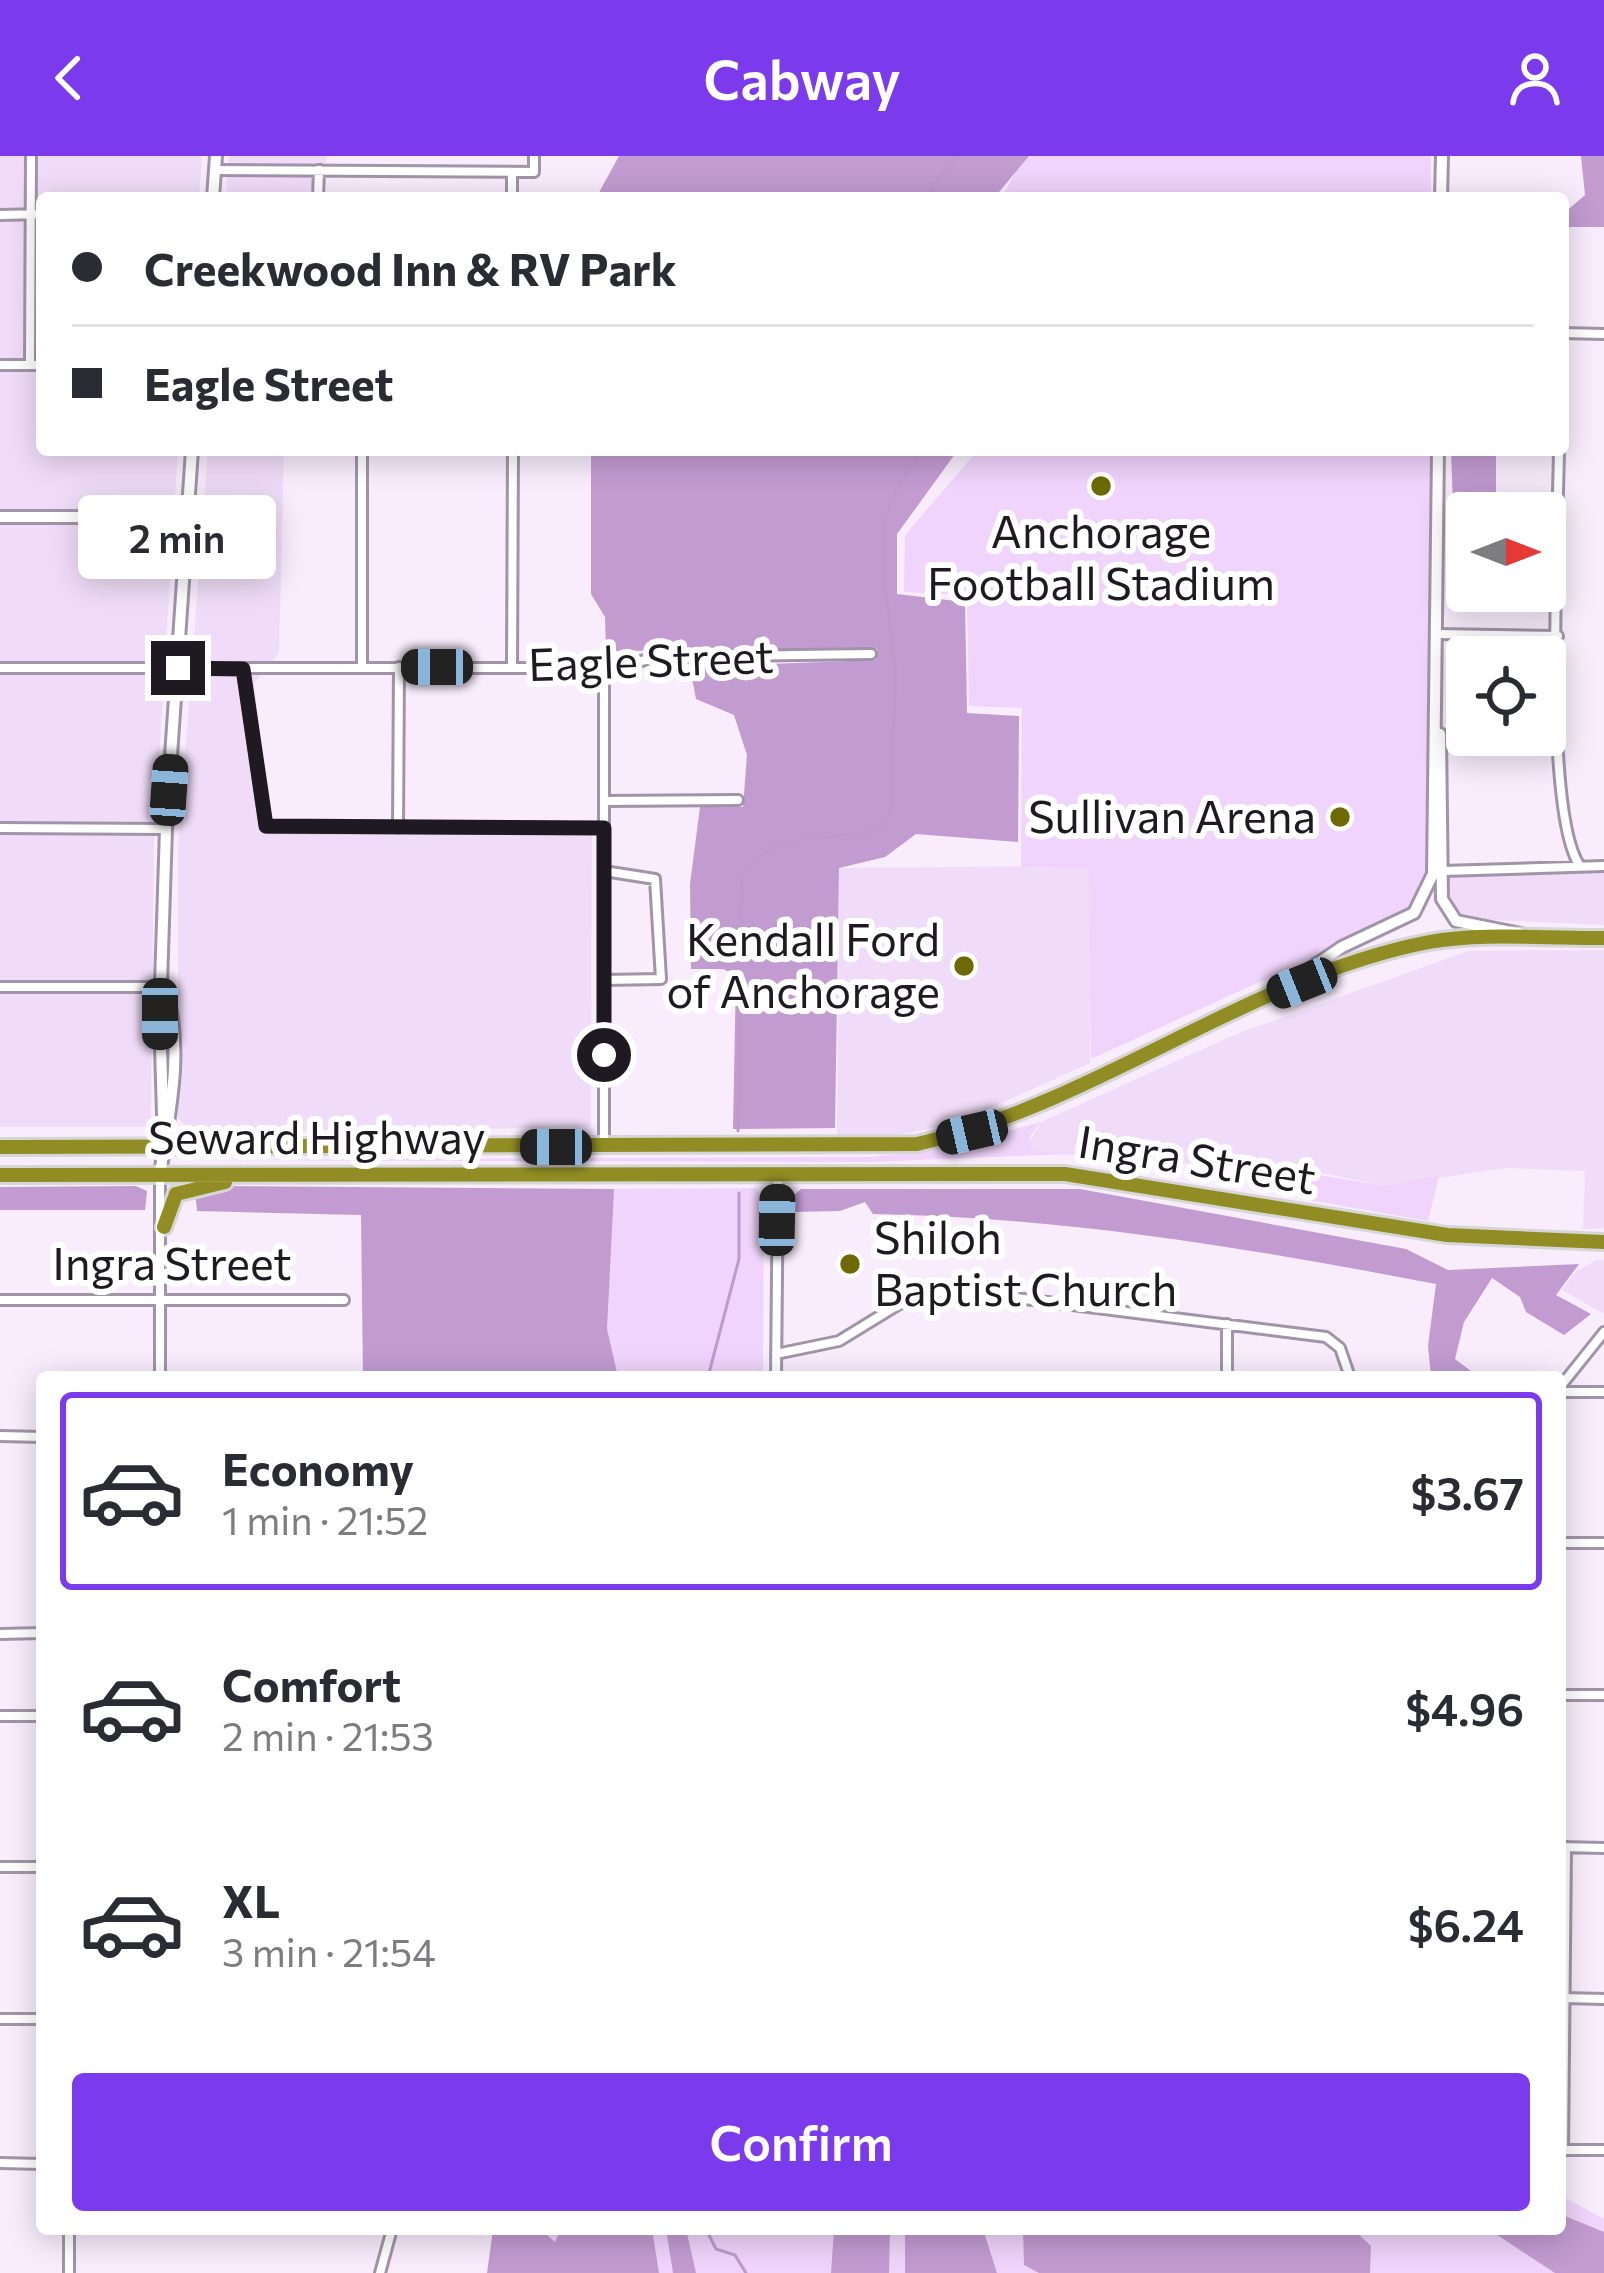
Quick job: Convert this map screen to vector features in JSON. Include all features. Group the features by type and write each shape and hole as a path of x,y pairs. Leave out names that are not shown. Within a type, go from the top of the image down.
{"highway":[{"name":"Seward Highway","path":"0,1147 917,1144 972,1132 1268,997 1430,942 1604,938"},
{"name":"Seward Highway","path":"0,1175 778,1173"},
{"name":"Ingra Street","path":"778,1173 1065,1174 1447,1234 1604,1242"},
{"path":"164,1227 169,1202 184,1188 284,1174"}],"street":[{"path":"30,364 31,156"},
{"path":"212,192 215,156"},
{"path":"390,170 391,156"},
{"path":"214,170 534,172 534,156"},
{"path":"1441,192 1442,156"},
{"path":"318,192 320,170"},
{"path":"512,172 512,192"},
{"path":"0,215 36,214"},
{"path":"1569,333 1604,334"},
{"path":"0,365 36,364"},
{"path":"160,1371 166,830 191,456"},
{"path":"362,456 362,667"},
{"path":"512,666 513,456"},
{"path":"1268,997 1342,947 1414,913 1425,899 1433,874 1438,456"},
{"path":"1436,634 1558,636 1559,456"},
{"path":"0,517 186,517"},
{"name":"Eagle Street","path":"0,668 604,668 662,657 871,654"},
{"path":"398,829 399,668"},
{"path":"604,668 604,1147"},
{"path":"243,669 266,826 604,828"},
{"path":"1436,707 1442,752 1442,899 1456,921 1542,939"},
{"path":"1559,756 1570,853 1580,866"},
{"path":"604,800 738,800"},
{"path":"0,828 166,830"},
{"path":"1442,871 1604,866"},
{"path":"604,871 656,879 661,979 604,980"},
{"path":"0,987 165,987"},
{"path":"776,1371 778,1173"},
{"path":"776,1354 838,1341 914,1295 953,1290 1326,1337 1340,1348 1348,1371"},
{"name":"Ingra Street","path":"0,1300 344,1300"},
{"path":"1227,1324 1227,1371"},
{"path":"1566,1382 1604,1332"},
{"path":"1566,1390 1604,1392"},
{"path":"0,1436 36,1437"},
{"path":"1566,1543 1604,1543"},
{"path":"0,1634 36,1633"},
{"path":"1566,1695 1604,1695"},
{"path":"0,1716 36,1716"},
{"path":"1566,1847 1604,1848"},
{"path":"0,1867 36,1867"},
{"path":"1566,1998 1604,1999"},
{"path":"0,2019 36,2019"},
{"path":"1566,2150 1604,2150"},
{"path":"0,2163 36,2164"},
{"path":"69,2235 69,2273"},
{"path":"380,2273 390,2235"}],"shaded area":[{"path":"0,156 202,156 199,192 36,192 36,456 178,456 154,842 151,1120 146,1127 0,1127"},
{"path":"229,156 328,156 311,192 226,192"},
{"path":"619,156 1029,156 999,192 599,192"},
{"path":"1024,156 1431,156 1431,192 1005,192"},
{"path":"1581,156 1604,156 1604,227 1569,227 1569,209 1585,195"},
{"path":"208,456 284,456 279,653 254,683 269,815 276,834 592,834 591,1127 194,1133 178,1119 178,849"},
{"path":"591,456 954,456 897,534 897,594 965,602 967,713 1019,716 1018,842 916,834 885,857 839,868 835,1128 733,1129 736,975 723,969 691,969 690,884 700,807 743,807 747,755 734,715 696,699 690,667 876,660 877,649 606,651 605,617 591,594"},
{"path":"973,456 1430,456 1428,905 1091,1059 1089,868 1021,867 1022,708 969,706 967,595 904,592 905,535"},
{"path":"1451,456 1496,456 1496,492 1452,492"},
{"name":"Kendall Ford of Anchorage","path":"1091,866 1090,1063 957,1123 893,1136 837,1137 839,868"},
{"path":"1604,867 1604,925 1469,919 1449,907 1450,870"},
{"path":"1604,950 1604,1228 1583,1229 1585,1171 1505,1168 1385,1186 1303,1169 1135,1161 1031,1151 1028,1144 1041,1122 1234,1035 1468,951"},
{"path":"1041,1122 1030,1136 1031,1150 1066,1154 869,1162 187,1160 870,1157 941,1149"},
{"path":"1304,1162 1310,1162 1312,1174 1385,1186 1439,1176 1428,1221 1304,1199 1299,1188"},
{"path":"136,1186 147,1191 145,1210 0,1210 0,1187"},
{"path":"216,1186 614,1189 607,1329 617,1371 363,1371 361,1215 197,1211 195,1191"},
{"path":"756,1188 764,1202 763,1371 388,1371 614,1189"},
{"path":"801,1189 1080,1189 1406,1249 1448,1270 1579,1264 1556,1295 1591,1314 1564,1335 1526,1312 1520,1297 1492,1278 1464,1322 1455,1359 1471,1371 1430,1371 1428,1346 1436,1284 1086,1228 873,1214 865,1202 840,1211 793,1212 793,1196"},
{"path":"1604,1260 1604,1314 1562,1290 1575,1272"},
{"path":"1566,2198 1604,2219 1604,2273 529,2273 543,2235 1566,2235"},
{"path":"1566,2216 1604,2232 1604,2273 1555,2273 1497,2235 1566,2235"},
{"path":"492,2235 547,2235 555,2242 558,2235 653,2235 659,2273 487,2273"},
{"path":"667,2235 687,2235 696,2273 673,2273"},
{"path":"834,2235 890,2235 889,2273 831,2273"},
{"path":"905,2235 985,2235 997,2273 905,2273"},
{"path":"1023,2235 1359,2235 1371,2246 1370,2273 1039,2273 1024,2265"}],"waterway":[{"path":"929,192 956,156"},
{"path":"738,1131 742,878 769,850 802,839 878,830 890,813 896,674 883,570 883,521 901,481 920,456"},
{"path":"710,1371 739,1259 739,1193"},
{"path":"709,2235 716,2249 735,2255 746,2273"}],"place":[{"name":"Anchorage Football Stadium","path":"1101,486"},
{"name":"Sullivan Arena","path":"1340,817"},
{"name":"Kendall Ford of Anchorage","path":"964,966"},
{"name":"Shiloh Baptist Church","path":"850,1264"}],"route":[{"path":"178,668 243,669 261,818 266,826 604,828 604,1055"}]}
